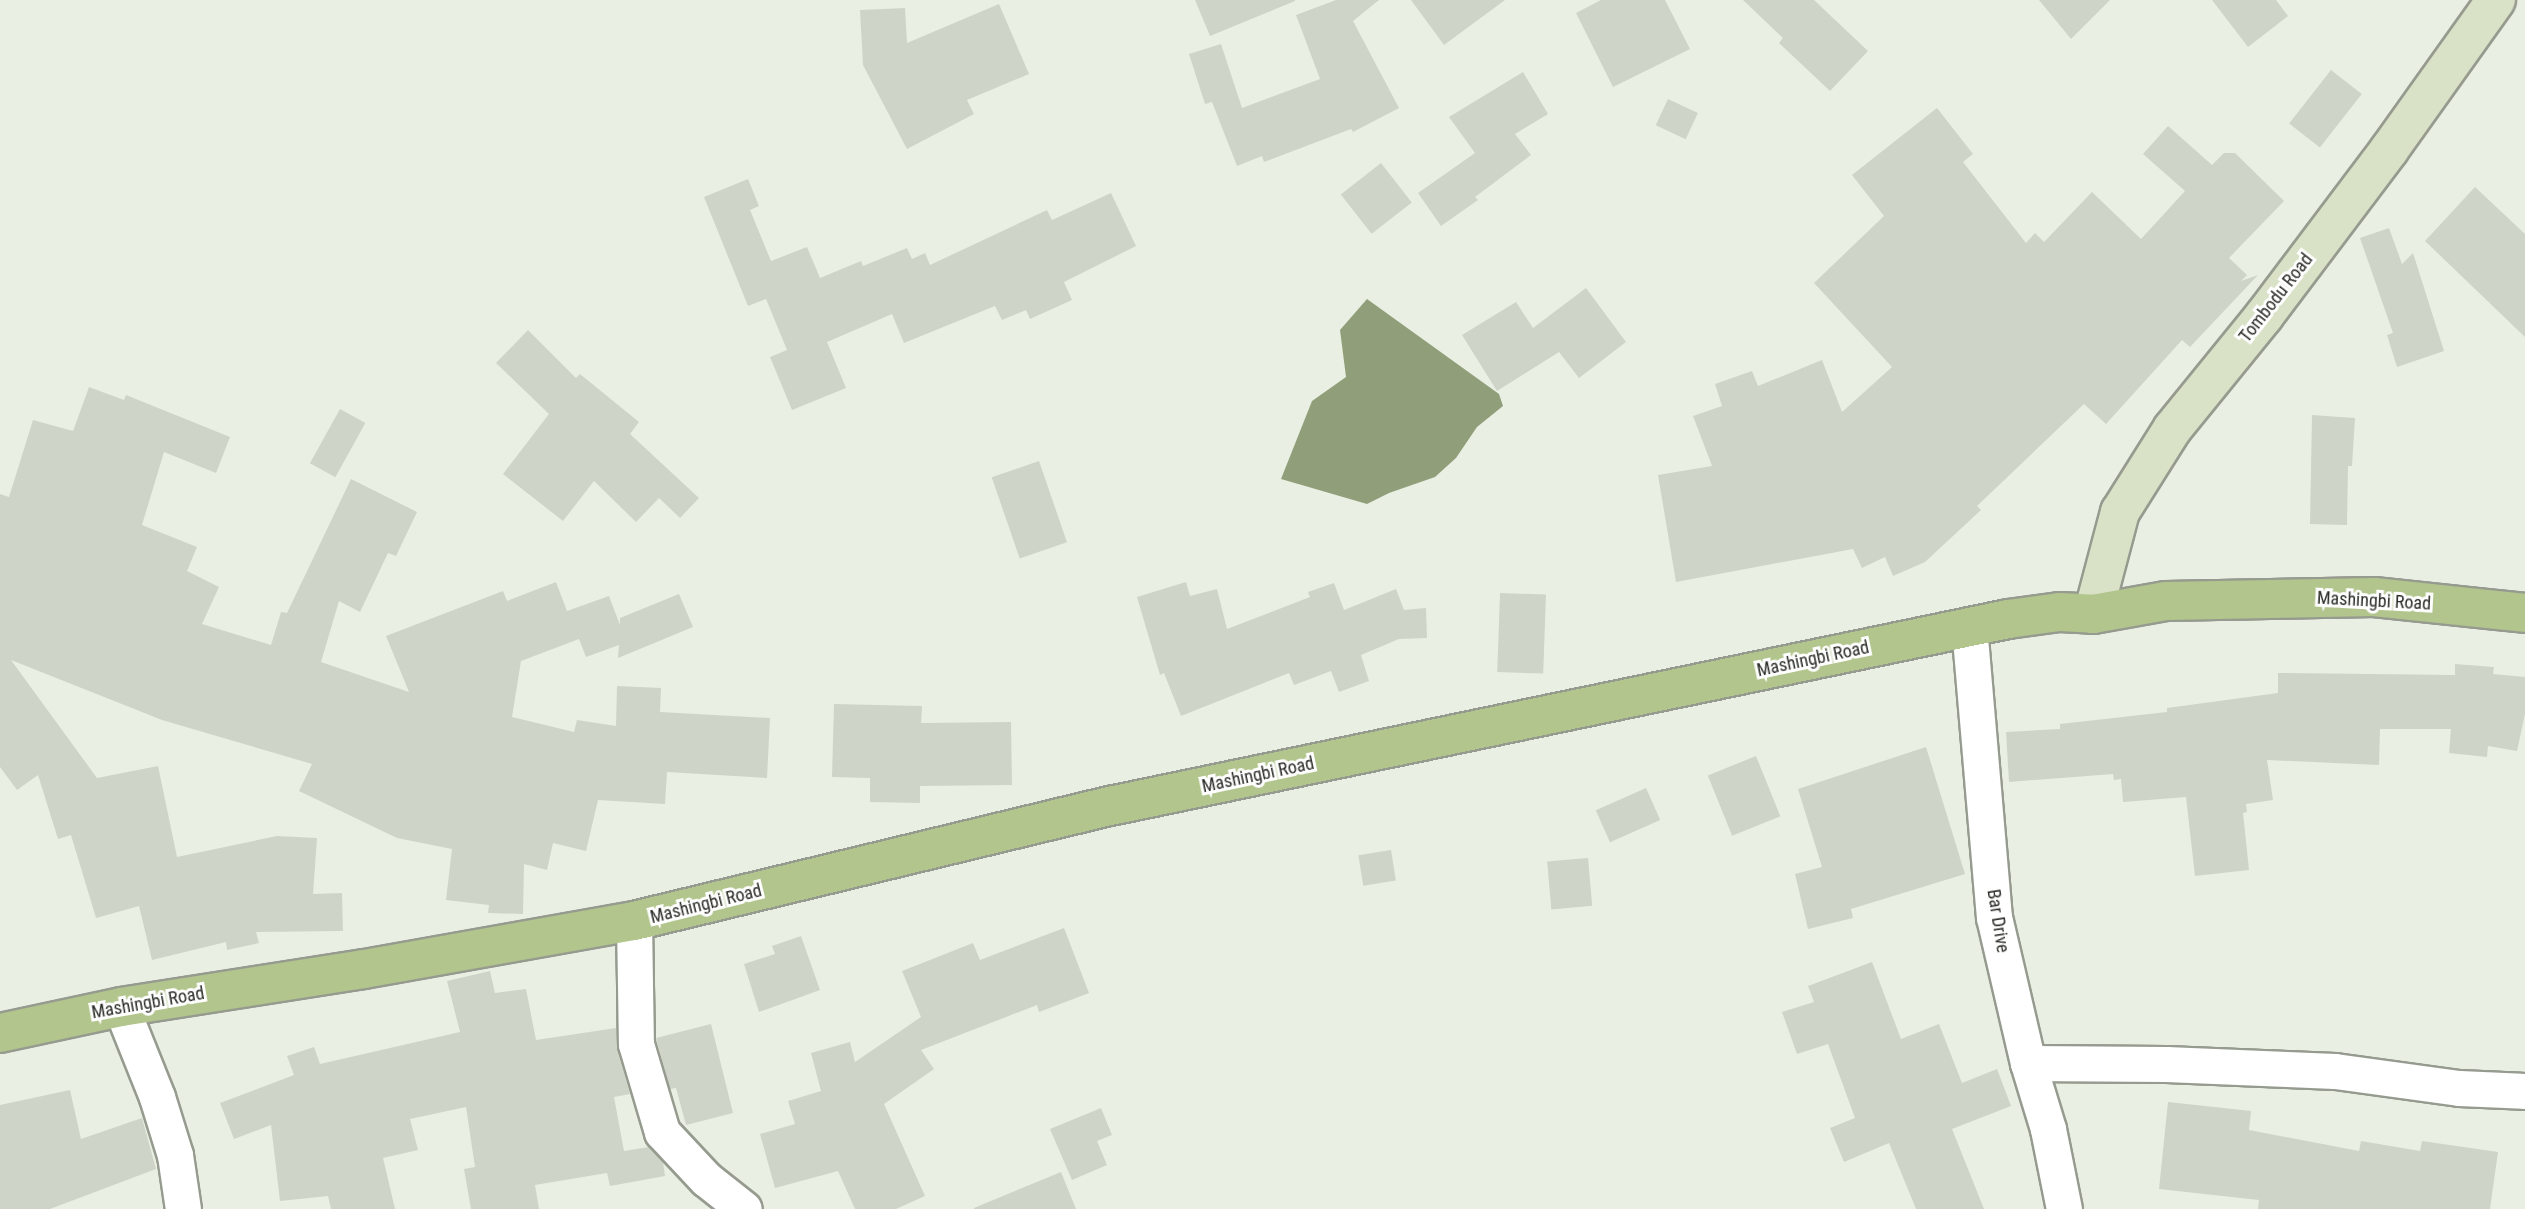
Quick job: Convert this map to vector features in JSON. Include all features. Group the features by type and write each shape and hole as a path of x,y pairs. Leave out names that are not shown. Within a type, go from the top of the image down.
{"main road":[{"name":"Tombodu Road","path":"2093,614 2120,512 2173,428 2264,316 2389,150 2496,0"},
{"name":"Mashingbi Road","path":"0,1033 121,1007 364,969 634,921 1110,806 1969,626 2060,612 2093,614 2166,601 2374,597 2525,613"}],"street":[{"name":"Bar Drive","path":"1969,626 1994,917 2028,1063 2048,1129 2064,1209"},
{"path":"634,921 636,1044 662,1132 706,1179 744,1209"},
{"path":"121,1007 158,1097 175,1155 183,1209"},
{"path":"2028,1063 2165,1064 2335,1071 2459,1088 2525,1091"}],"shaded area":[{"path":"1367,299 1499,394 1503,406 1477,427 1456,458 1435,477 1389,493 1367,504 1281,479 1312,401 1346,377 1340,330"}],"building":[{"path":"1195,0 1295,0 1295,1 1210,36"},
{"path":"1336,0 1379,0 1353,21 1399,108 1353,132 1351,129 1264,162 1262,156 1237,166 1212,102 1205,104 1189,54 1221,44 1242,108 1320,79 1296,15"},
{"path":"1411,0 1505,0 1444,45"},
{"path":"1601,0 1665,0 1690,49 1613,87 1576,13"},
{"path":"1743,0 1814,0 1868,51 1830,91 1779,43 1783,38"},
{"path":"2039,0 2110,0 2071,39"},
{"path":"2212,0 2276,0 2288,16 2248,47"},
{"path":"999,4 1029,74 967,100 974,114 907,149 863,65 860,10 905,8 907,43"},
{"path":"2331,70 2362,94 2320,148 2289,124"},
{"path":"1523,72 1548,114 1515,134 1531,155 1475,197 1478,200 1441,226 1418,193 1475,153 1449,117"},
{"path":"1668,99 1698,113 1686,139 1656,125"},
{"path":"1937,108 1973,154 1963,162 2026,243 2035,233 2044,242 2092,192 2141,239 2185,191 2143,154 2168,126 2212,165 2224,153 2235,153 2284,201 2229,258 2247,275 2241,281 2258,275 2190,347 2182,340 2106,424 2084,404 1977,506 1981,510 1925,562 1893,576 1885,557 1862,568 1853,549 1676,582 1658,475 1712,466 1693,416 1722,406 1715,384 1752,371 1758,386 1822,360 1842,412 1892,367 1814,283 1884,216 1852,175"},
{"path":"1381,163 1412,202 1372,234 1341,194"},
{"path":"748,179 759,206 750,210 771,261 807,247 820,278 861,261 863,266 907,248 912,259 925,253 930,265 1047,210 1052,220 1111,193 1136,246 1064,282 1072,300 1030,319 1026,310 1002,320 995,306 904,343 892,314 827,342 846,388 792,410 770,357 787,350 766,299 748,306 704,197"},
{"path":"2475,187 2525,234 2525,337 2425,241"},
{"path":"2389,228 2402,264 2413,253 2444,351 2397,367 2387,335 2393,333 2360,238"},
{"path":"1586,288 1626,342 1579,378 1559,352 1497,391 1462,335 1516,302 1533,328"},
{"path":"528,330 576,378 580,374 639,422 630,434 699,498 680,518 659,498 636,522 594,481 563,521 503,474 549,414 496,363"},
{"path":"89,387 124,400 126,395 230,437 216,473 164,452 142,525 197,547 187,571 219,587 202,624 271,645 281,612 287,613 351,479 417,512 396,556 388,553 360,612 339,601 321,662 409,692 386,636 503,591 507,601 556,582 567,611 609,596 620,625 620,618 679,594 693,627 618,658 619,645 586,657 579,639 521,661 512,717 574,732 577,720 616,726 617,686 661,688 660,712 770,718 767,778 667,772 665,804 598,800 586,851 553,843 547,870 524,864 523,914 488,913 489,905 446,900 452,849 397,838 299,791 312,764 162,720 11,660 97,778 158,766 177,857 277,836 317,838 313,894 342,893 343,931 256,932 259,943 227,950 226,942 152,960 139,906 96,918 71,835 58,839 38,775 17,790 0,767 0,494 9,497 33,420 73,431"},
{"path":"340,409 365,423 335,477 310,463"},
{"path":"2312,415 2355,418 2352,466 2348,466 2347,525 2310,524"},
{"path":"1039,461 1067,542 1020,559 992,477"},
{"path":"1186,582 1190,596 1217,589 1227,629 1310,597 1308,592 1334,583 1344,610 1396,589 1404,610 1426,608 1427,638 1399,639 1361,655 1369,681 1339,692 1331,671 1294,685 1289,673 1181,716 1164,673 1160,675 1137,597"},
{"path":"1500,593 1546,595 1543,674 1497,672"},
{"path":"2455,664 2494,667 2493,674 2525,677 2525,714 2517,751 2488,746 2487,757 2449,753 2451,729 2380,729 2379,765 2267,760 2273,800 2246,804 2247,812 2243,813 2249,870 2195,876 2186,797 2123,802 2121,779 2114,780 2113,774 2009,782 2006,732 2060,729 2060,724 2167,712 2167,708 2278,693 2278,673 2455,675"},
{"path":"834,704 922,706 921,723 1011,722 1012,785 920,786 920,803 870,802 870,778 832,777"},
{"path":"1926,747 1965,874 1851,909 1853,918 1808,929 1795,874 1822,867 1798,789"},
{"path":"1756,756 1780,816 1732,836 1708,775"},
{"path":"1646,788 1660,820 1610,842 1596,810"},
{"path":"1391,850 1396,881 1363,886 1358,855"},
{"path":"1588,858 1592,906 1551,909 1547,862"},
{"path":"1064,928 1089,993 1039,1012 1037,1005 921,1050 934,1069 884,1104 925,1196 896,1209 855,1209 838,1171 775,1188 760,1134 795,1124 788,1101 821,1091 811,1053 850,1042 855,1062 921,1017 902,971 973,943 980,960"},
{"path":"801,936 820,990 759,1012 744,964 775,954 772,946"},
{"path":"1872,962 1901,1039 1939,1024 1962,1083 1997,1069 2011,1106 1952,1129 1984,1209 1916,1209 1889,1143 1844,1162 1830,1128 1855,1118 1828,1044 1797,1054 1782,1012 1814,1002 1808,986"},
{"path":"490,971 495,993 526,989 536,1040 616,1028 617,1050 630,1094 614,1097 624,1151 649,1147 663,1162 665,1176 610,1186 607,1173 535,1185 539,1209 471,1209 464,1169 475,1167 466,1107 410,1119 418,1150 383,1158 395,1209 331,1209 328,1196 280,1201 271,1125 234,1139 220,1103 294,1075 287,1056 314,1047 320,1064 460,1032 447,981"},
{"path":"711,1024 733,1113 686,1125 676,1088 670,1089 656,1038"},
{"path":"70,1090 81,1139 142,1118 156,1169 50,1209 0,1209 0,1105"},
{"path":"2168,1102 2251,1111 2249,1130 2359,1151 2361,1141 2420,1151 2422,1141 2498,1152 2490,1209 2258,1209 2259,1200 2159,1189"},
{"path":"1101,1108 1112,1135 1097,1141 1107,1165 1072,1180 1050,1129"},
{"path":"1061,1172 1076,1209 974,1209 974,1208"}]}
